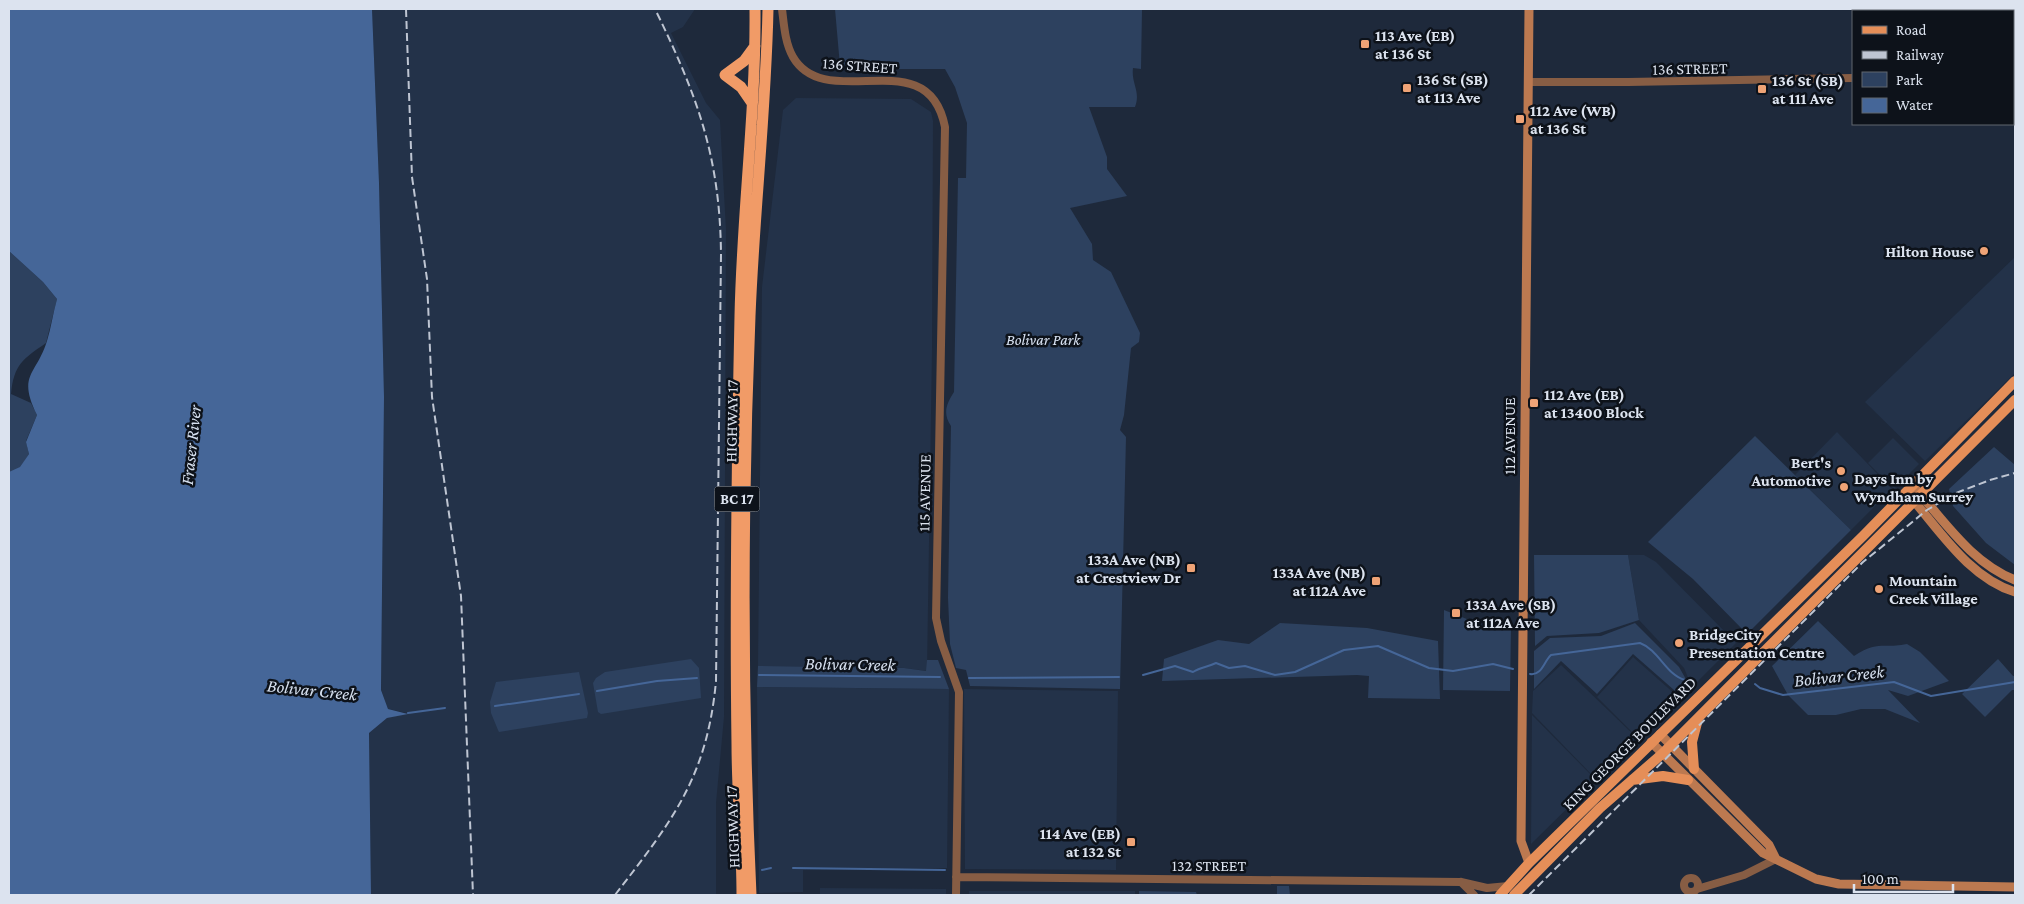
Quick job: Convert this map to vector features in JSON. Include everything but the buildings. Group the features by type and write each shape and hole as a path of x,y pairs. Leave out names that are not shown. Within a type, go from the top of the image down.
{"highway":[{"name":"HIGHWAY 17","path":"742,895 737,790 736,682 739,392 743,224 752,103 755,9"},
{"name":"HIGHWAY 17","path":"751,895 746,741 746,477 752,279 766,86 768,9"},
{"path":"752,103 741,87 725,75 744,61 755,46"}],"main road":[{"name":"112 AVENUE","path":"1529,9 1521,841 1529,863"},
{"name":"KING GEORGE BOULEVARD","path":"1500,895 1529,863 2015,381"},
{"name":"KING GEORGE BOULEVARD","path":"1514,895 1600,808 1662,754 2015,400"},
{"path":"1909,488 1977,558 1994,570 2015,580"},
{"path":"1917,497 1962,557 1996,583 2015,592"},
{"path":"1694,770 1692,742 1699,717"},
{"path":"1660,734 1769,845 1776,859"},
{"path":"1651,742 1763,853 1816,879 1840,884 2015,887"},
{"path":"1632,780 1662,776 1688,780"},
{"path":"1529,863 1533,875"}],"street":[{"name":"136 STREET","path":"782,9 787,42 794,59 812,76 825,79 899,81 916,85 928,93"},
{"name":"136 STREET","path":"1528,82 1852,78"},
{"name":"115 AVENUE","path":"928,93 936,101 943,114 945,127 936,618 941,640 959,692 956,895"},
{"path":"1692,890 1744,875 1776,859"},
{"name":"132 STREET","path":"956,877 1461,882 1487,888 1508,886"},
{"path":"1461,882 1474,895"}],"shaded area":[{"path":"372,9 695,9 683,27 671,33 706,103 720,120 726,230 724,717 716,803 716,895 371,895 369,733 387,718 407,713 388,709 381,690 384,397 379,183"},
{"path":"796,98 911,99 931,112 933,121 932,350 927,671 904,668 758,666 762,287 783,110"},
{"path":"2015,257 2015,373 1925,461 1865,402"},
{"path":"1837,432 1892,489 1851,530 1795,475"},
{"path":"1893,438 1919,464 1894,489 1868,463"},
{"path":"1628,555 1644,555 1656,562 1736,643 1692,687 1684,668 1639,620"},
{"path":"1633,657 1676,695 1637,737 1597,697"},
{"path":"1561,665 1636,737 1595,778 1532,713 1533,691"},
{"path":"757,687 949,689 947,868 803,870 803,892 759,893"},
{"path":"964,689 1118,691 1116,870 965,869"},
{"path":"1532,715 1596,780 1531,844"},
{"path":"820,888 946,889 946,895 820,895"},
{"path":"969,891 1135,891 1135,895 969,895"}],"green space":[{"name":"Bolivar Park","path":"835,9 1142,9 1141,69 1133,68 1133,79 1137,96 1135,107 1089,107 1107,157 1107,169 1127,196 1070,208 1092,244 1093,260 1111,272 1140,333 1139,342 1131,348 1124,415 1120,430 1126,437 1120,689 970,686 966,670 956,668 950,644 948,598 951,426 948,421 946,408 954,392 958,178 966,178 967,123 955,87 945,69 840,66"},
{"path":"9,251 43,282 57,299 46,343 21,363 14,376 11,394 31,403 37,415 26,441 29,454 9,486"},
{"path":"1755,436 1851,530 1747,634 1693,579 1648,542"},
{"path":"1994,447 2015,465 2015,565 1986,543 1953,506 1949,489"},
{"path":"1534,555 1628,555 1639,620 1599,633 1547,636 1535,646"},
{"path":"1444,610 1487,627 1511,628 1510,691 1443,690"},
{"path":"1818,621 1854,656 1875,646 1907,644 1920,652 1949,681 1908,696 1888,690 1920,723 1885,709 1861,709 1836,715 1808,715 1788,695 1772,666"},
{"path":"1280,623 1367,628 1438,641 1440,699 1368,698 1369,676 1357,675 1162,681 1164,659 1218,640 1249,644"},
{"path":"1635,623 1679,667 1691,688 1682,697 1633,654 1597,694 1561,661 1534,689 1534,651 1550,638 1601,636"},
{"path":"691,659 699,668 701,698 601,714 598,712 593,683 596,678 605,672"},
{"path":"1998,659 2015,676 2015,690 2012,690 1985,717 1962,694"},
{"path":"927,660 938,660 949,689 757,687 758,666 904,668 926,671"},
{"path":"579,672 588,713 587,718 499,732 491,713 490,702 496,682"},
{"path":"1277,886 1289,886 1290,895 1277,895"},
{"path":"1139,891 1196,892 1197,895 1139,895"}],"water":[{"name":"Fraser River","path":"9,9 372,9 379,183 384,397 381,690 388,709 408,714 387,718 369,733 371,895 9,895 9,472 20,467 29,454 26,442 37,415 31,401 28,383 43,353 57,299 43,282 9,251"}],"waterway":[{"name":"Bolivar Creek","path":"1530,674 1537,673 1551,655 1640,643 1647,646 1673,673 1685,680"},
{"name":"Bolivar Creek","path":"1143,675 1175,666 1193,672 1216,663 1229,668 1245,666 1275,675 1295,672 1344,650 1378,646 1429,668 1453,671 1493,664 1513,669"},
{"name":"Bolivar Creek","path":"759,675 940,677"},
{"name":"Bolivar Creek","path":"969,678 1119,677"},
{"name":"Bolivar Creek","path":"597,691 657,681 697,678"},
{"name":"Bolivar Creek","path":"1755,684 1760,688 1783,695 1894,682 1931,696 2015,682"},
{"name":"Bolivar Creek","path":"495,706 579,694"},
{"name":"Bolivar Creek","path":"408,713 445,708"},
{"path":"762,870 771,868"},
{"path":"793,868 945,870"}],"railway":[{"path":"406,9 412,177 427,279 432,397 461,596 473,895"},
{"path":"615,895 654,844 684,797 704,745 716,681 720,219 711,156 703,127 683,70 655,9"},
{"path":"1529,895 1863,562 1927,510 1956,493 2015,473"}],"place":[{"name":"113 Ave (EB) at 136 St","path":"1365,44"},
{"name":"136 St (SB) at 113 Ave","path":"1407,88"},
{"name":"136 St (SB) at 111 Ave","path":"1762,89"},
{"name":"112 Ave (WB) at 136 St","path":"1520,119"},
{"name":"Hilton House","path":"1984,251"},
{"name":"112 Ave (EB) at 13400 Block","path":"1534,403"},
{"name":"Bert's Automotive","path":"1841,471"},
{"name":"Days Inn by Wyndham Surrey","path":"1844,487"},
{"name":"133A Ave (NB) at Crestview Dr","path":"1191,568"},
{"name":"133A Ave (NB) at 112A Ave","path":"1376,581"},
{"name":"Mountain Creek Village","path":"1879,589"},
{"name":"133A Ave (SB) at 112A Ave","path":"1456,613"},
{"name":"BridgeCity Presentation Centre","path":"1679,643"},
{"name":"114 Ave (EB) at 132 St","path":"1131,842"}]}
